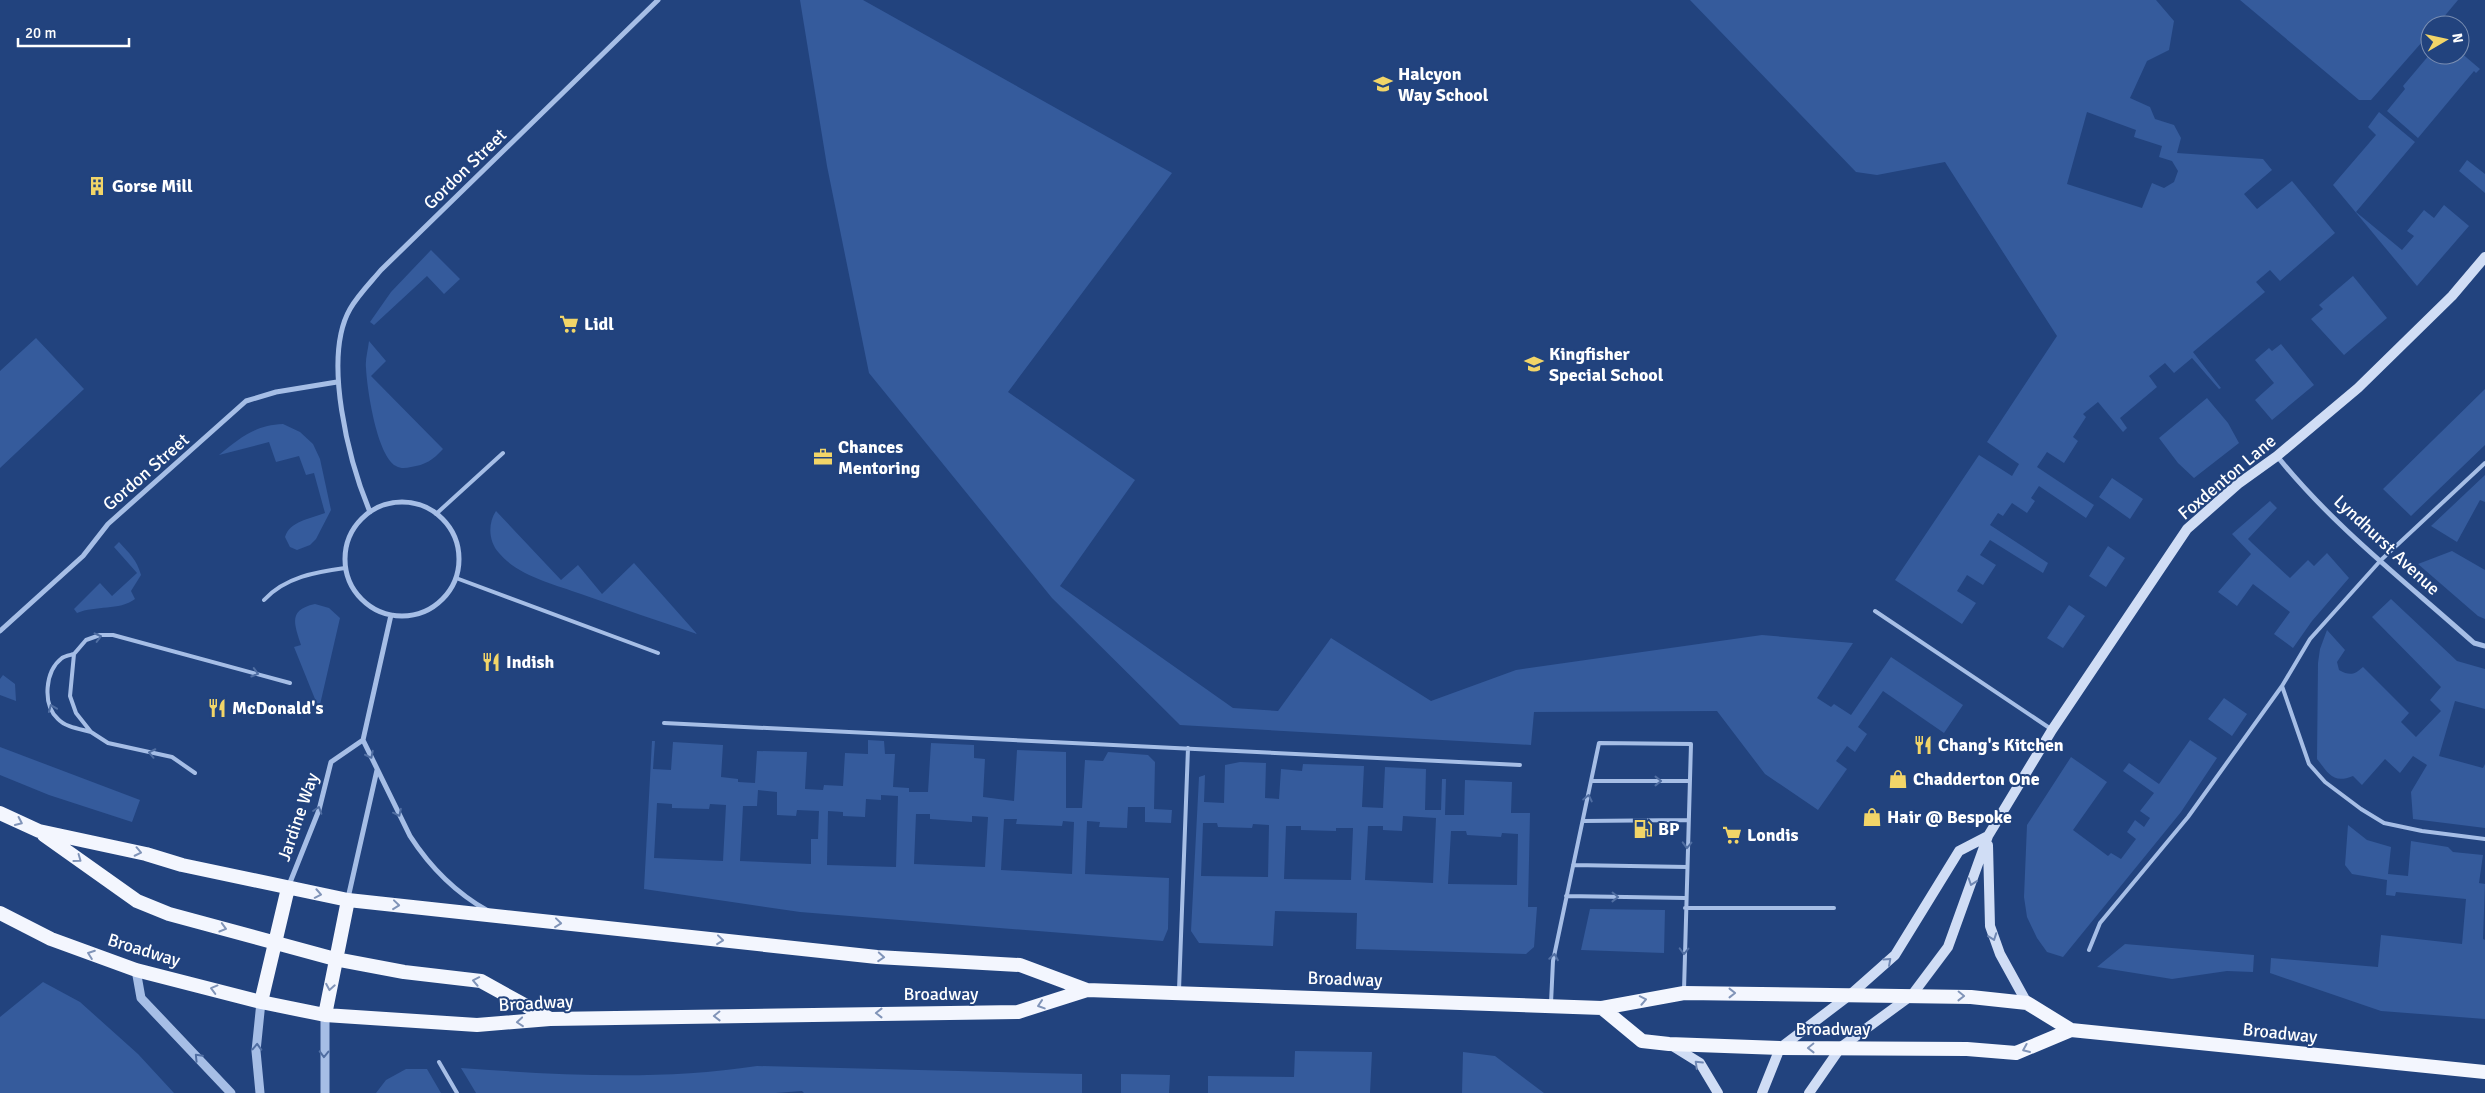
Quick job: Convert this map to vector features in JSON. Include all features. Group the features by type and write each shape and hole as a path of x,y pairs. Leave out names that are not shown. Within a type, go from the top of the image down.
{"highway":[{"name":"Broadway","path":"0,813 39,831 348,900 877,957 1020,965 1087,990"},
{"path":"39,831 137,901 169,914 335,959 404,972 481,981 550,1019"},
{"path":"261,1002 288,888"},
{"path":"325,1015 348,900"},
{"name":"Broadway","path":"0,914 51,939 136,970 261,1002 325,1015 477,1025 550,1019 1018,1012 1087,990 1602,1008 1684,993 1912,995 1971,997 2028,1003 2071,1030 2485,1072"},
{"name":"Broadway","path":"1602,1008 1642,1041 1669,1044 1780,1048 1967,1049 2016,1053 2071,1030"}],"main road":[{"name":"Foxdenton Lane","path":"1809,1093 1841,1047 1912,995 1948,947 1988,836 2052,730 2187,529 2238,484 2277,456 2341,402 2415,334 2452,296 2485,257"},
{"path":"1762,1093 1780,1048 1852,994 1895,955 1959,851 1988,836 1990,926 2000,954 2028,1003"},
{"path":"1669,1044 1700,1063 1718,1093"}],"street":[{"name":"Gordon Street","path":"370,512 358,480 337,382 338,344 350,309 381,270 658,0"},
{"name":"Gordon Street","path":"0,631 83,556 108,524 246,401 276,392 337,382"},
{"name":"Lyndhurst Avenue","path":"2277,456 2294,477 2381,560 2474,643 2485,646"},
{"path":"403,502 424,506 447,524 459,553 456,578 452,588 434,607 419,614 391,615 372,608 360,598 350,584 345,552 349,536 358,523 370,512 382,506 403,502"},
{"path":"391,615 363,740 419,850 444,878 469,900 500,917"},
{"name":"Jardine Way","path":"288,888 319,810 331,762 363,740"},
{"path":"348,900 377,769"},
{"path":"136,970 141,998 231,1093"},
{"path":"260,1093 256,1051 261,1002"},
{"path":"325,1015 325,1093"}],"lane":[{"path":"436,514 503,453"},
{"path":"2089,950 2100,923 2188,817 2282,686 2310,639 2381,560 2485,463"},
{"path":"264,600 273,590 286,582 322,571 346,568"},
{"path":"456,578 658,653"},
{"path":"1875,610 2052,730"},
{"path":"195,773 172,757 108,743 91,732 59,721 52,713 48,697 51,674 62,658 74,654 86,640 100,634 113,635 290,683"},
{"path":"74,654 70,696 76,713 91,732"},
{"path":"2282,686 2309,764 2325,782 2361,809 2384,823 2422,831 2485,839"},
{"path":"664,722 1520,765"},
{"path":"1551,1005 1553,961 1599,743 1691,744 1685,898 1684,993"},
{"path":"1179,992 1188,748"},
{"path":"1591,781 1690,781"},
{"path":"1583,821 1688,820"},
{"path":"1574,865 1687,867"},
{"path":"1566,896 1685,898"},
{"path":"1685,908 1834,908"},
{"path":"439,1062 457,1093"}],"shaded area":[{"path":"800,0 863,0 1172,173 1008,392 1135,480 1060,586 1233,708 1278,711 1331,638 1431,701 1516,670 1762,635 1853,643 1817,698 1831,707 1834,704 1851,715 1891,657 1963,705 1944,733 1883,691 1858,727 1867,734 1855,752 1847,746 1836,761 1847,769 1818,810 1765,774 1717,711 1534,712 1531,745 1180,725 1052,598 869,373 827,166"},
{"path":"1690,0 2156,0 2174,21 2169,50 2147,61 2130,98 2150,107 2155,119 2174,125 2181,138 2177,153 2263,159 2272,170 2244,194 2257,209 2292,181 2335,233 2280,281 2270,270 2256,282 2265,292 2193,352 2221,388 2219,389 2192,358 2174,373 2165,363 2149,376 2157,387 2120,418 2127,428 2123,432 2098,402 2083,414 2086,417 2073,437 2078,441 2064,463 2047,452 2037,467 2094,505 2086,518 2039,486 2031,498 2035,501 2027,513 2012,503 2003,516 1998,513 1990,525 2048,563 2043,573 1990,540 1980,555 1996,565 1983,585 1967,575 1957,591 1976,603 1962,624 1895,580 1979,455 2012,476 2019,464 1987,442 2057,336 1945,162 1877,175 1856,172","holes":["2087,112 2136,130 2134,137 2162,146 2159,157 2172,161 2178,171 2174,182 2164,188 2152,183 2142,208 2067,184"]},
{"path":"2240,0 2458,0 2445,15 2420,15 2420,44 2371,100 2359,100"},
{"path":"2470,60 2480,69 2476,73 2474,71 2418,138 2387,111 2405,89 2403,86 2421,65 2470,65"},
{"path":"2379,112 2415,142 2356,212 2402,250 2414,236 2407,231 2424,210 2434,218 2444,205 2469,226 2417,286 2333,185 2376,135 2368,127"},
{"path":"2467,160 2485,174 2485,193 2459,171"},
{"path":"431,250 460,279 444,294 427,276 374,325 370,322 391,292"},
{"path":"2353,276 2387,318 2344,355 2311,319 2323,309 2319,305"},
{"path":"36,338 84,389 0,468 0,371"},
{"path":"369,341 386,361 371,376 443,449 425,463 407,468 398,467 389,460 383,449 374,421 368,391 366,358"},
{"path":"2281,344 2314,385 2272,420 2255,400 2274,383 2255,360 2269,348 2272,351"},
{"path":"2485,389 2485,445 2411,516 2383,489"},
{"path":"2207,398 2228,423 2239,443 2194,478 2178,463 2159,438"},
{"path":"283,424 300,432 313,444 320,459 331,510 316,539 310,545 297,550 290,547 285,537 291,527 301,521 325,513 314,473 306,475 299,456 276,462 269,442 219,455 248,433 264,427"},
{"path":"2485,475 2485,502 2480,500 2457,542 2431,526"},
{"path":"2112,478 2143,499 2130,519 2099,497"},
{"path":"2270,501 2277,508 2248,539 2252,543 2290,578 2308,560 2314,566 2327,553 2349,578 2312,621 2293,648 2274,634 2290,612 2253,584 2237,606 2218,592 2251,554 2232,534"},
{"path":"496,511 561,580 578,565 602,594 634,563 697,634 548,583 516,568 499,553 491,538 491,526"},
{"path":"119,542 135,561 141,575 131,591 135,599 115,607 92,609 77,613 74,609 100,583 112,596 137,573 114,547"},
{"path":"2108,546 2125,558 2106,587 2089,576"},
{"path":"2452,551 2485,570 2485,619 2478,616 2418,564"},
{"path":"2391,599 2457,661 2485,669 2485,709 2455,701 2439,756 2483,768 2485,764 2485,828 2413,819 2411,792 2427,765 2413,756 2400,773 2385,759 2362,785 2353,776 2341,779 2332,776 2317,759 2318,663 2320,649 2327,630 2345,650 2337,662 2339,670 2352,674 2363,667 2409,713 2401,722 2416,737 2441,711 2430,700 2441,687 2372,617"},
{"path":"315,604 329,608 340,618 319,709 294,647 301,645 296,630 295,618 300,610"},
{"path":"2069,605 2085,616 2063,648 2047,638"},
{"path":"3,675 15,684 16,701 0,695 0,679"},
{"path":"2224,698 2247,714 2232,736 2208,719"},
{"path":"868,740 884,741 885,754 895,754 893,787 909,788 909,792 928,792 931,743 974,745 974,758 985,759 983,797 1014,801 1017,750 1066,752 1066,808 1082,808 1085,760 1103,761 1108,752 1148,755 1155,762 1154,809 1172,810 1171,823 1145,822 1145,807 1128,807 1127,828 1099,827 1100,822 1087,821 1085,874 1169,878 1168,929 1163,941 800,912 644,889 652,741 655,741 653,769 671,770 673,742 723,745 721,777 738,779 738,782 755,783 757,751 807,752 805,789 823,790 824,785 843,786 845,753 868,754","holes":["758,790 777,792 777,815 796,816 797,810 819,811 818,839 811,839 811,864 740,861 743,806 757,806","881,795 898,796 896,867 827,865 828,811 843,812 843,816 865,817 866,799 881,800","657,803 672,804 672,808 709,809 710,804 726,805 723,861 654,858","916,814 930,814 930,819 972,822 972,816 988,817 985,867 914,864","1004,819 1017,819 1016,824 1062,826 1063,821 1074,822 1072,874 1001,870"]},
{"path":"2190,740 2217,758 2181,812 2063,957 2047,952 2037,938 2027,917 2024,897 2027,825 2071,757 2107,782 2073,830 2108,856 2111,853 2121,859 2136,839 2127,832 2135,820 2144,827 2150,818 2140,811 2154,793 2123,771 2129,763 2159,784"},
{"path":"0,747 140,800 132,822 49,795 0,775"},
{"path":"1240,762 1266,763 1265,798 1279,799 1281,769 1302,771 1303,764 1364,766 1362,807 1383,808 1385,767 1426,769 1425,810 1441,810 1442,779 1446,779 1445,815 1464,815 1465,780 1512,782 1511,813 1530,813 1528,907 1537,907 1534,947 1526,954 1356,949 1357,913 1275,911 1273,946 1199,943 1191,931 1199,777 1205,775 1204,802 1224,803 1225,765","holes":["1403,816 1436,818 1433,883 1365,880 1368,826 1383,826 1383,830 1402,831","1203,823 1217,823 1218,827 1252,828 1253,824 1269,825 1268,877 1201,876","1286,826 1301,826 1301,830 1336,831 1336,828 1353,828 1351,880 1284,879","1451,831 1466,831 1467,835 1501,837 1502,833 1518,834 1517,885 1448,884"]},
{"path":"2348,825 2367,840 2391,847 2388,874 2408,876 2411,841 2448,847 2453,852 2483,855 2479,883 2485,884 2483,939 2485,940 2485,1019 2381,1011 2270,973 2271,958 2378,967 2381,935 2462,944 2466,899 2396,892 2395,896 2386,895 2387,880 2352,874 2345,865"},
{"path":"1590,909 1665,910 1664,953 1581,950"},
{"path":"2125,944 2254,955 2253,972 2227,971 2172,979 2097,967"},
{"path":"43,982 80,1002 138,1054 174,1093 0,1093 0,1017"},
{"path":"1295,1051 1372,1052 1370,1093 1208,1093 1208,1076 1294,1077"},
{"path":"1463,1052 1495,1056 1544,1093 1462,1093"},
{"path":"757,1066 1082,1074 1082,1093 804,1093 802,1091 776,1093 476,1093 461,1068 535,1073 646,1075 720,1071"},
{"path":"406,1069 427,1069 441,1093 376,1093 386,1080"},
{"path":"1121,1074 1170,1075 1169,1093 1121,1093"}],"place":[{"name":"Halcyon Way School","path":"1383,84"},
{"name":"Gorse Mill","path":"97,186"},
{"name":"Lidl","path":"569,324"},
{"name":"Kingfisher Special School","path":"1534,364"},
{"name":"Chances Mentoring","path":"823,457"},
{"name":"Indish","path":"491,662"},
{"name":"McDonald's","path":"217,708"},
{"name":"Chang's Kitchen","path":"1923,745"},
{"name":"Chadderton One","path":"1898,779"},
{"name":"Hair @ Bespoke","path":"1872,817"},
{"name":"BP","path":"1643,829"},
{"name":"Londis","path":"1732,835"}]}
